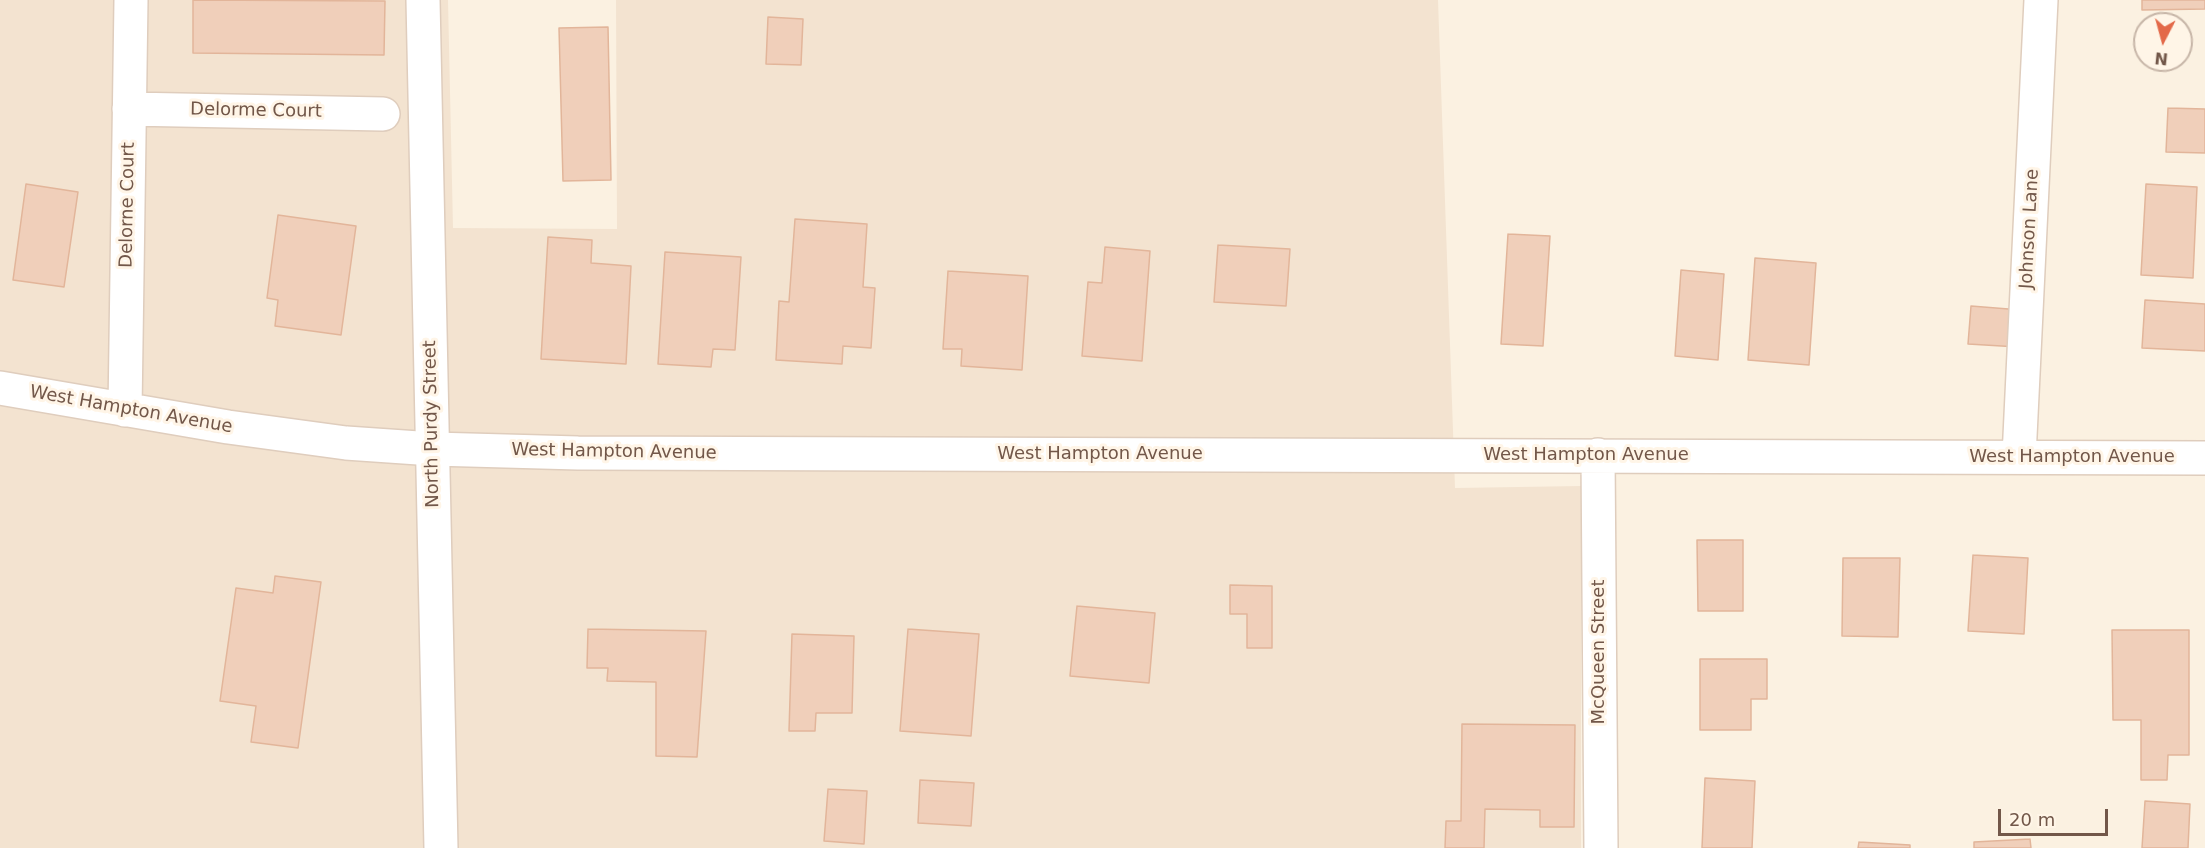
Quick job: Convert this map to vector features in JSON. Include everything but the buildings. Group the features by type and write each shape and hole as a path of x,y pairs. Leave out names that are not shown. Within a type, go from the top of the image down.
{"street":[{"name":"Delorne Court","path":"125,410 131,0"},
{"name":"North Purdy Street","path":"423,0 441,848"},
{"name":"Johnson Lane","path":"2019,457 2041,0"},
{"name":"Delorme Court","path":"129,109 383,114"},
{"name":"West Hampton Avenue","path":"0,388 228,427 334,441 433,449 590,453 2205,458"},
{"name":"McQueen Street","path":"1598,455 1601,848"}],"shaded area":[{"path":"0,0 448,0 453,228 617,229 616,0 1438,0 1455,488 1581,486 1581,848 0,848"}]}
